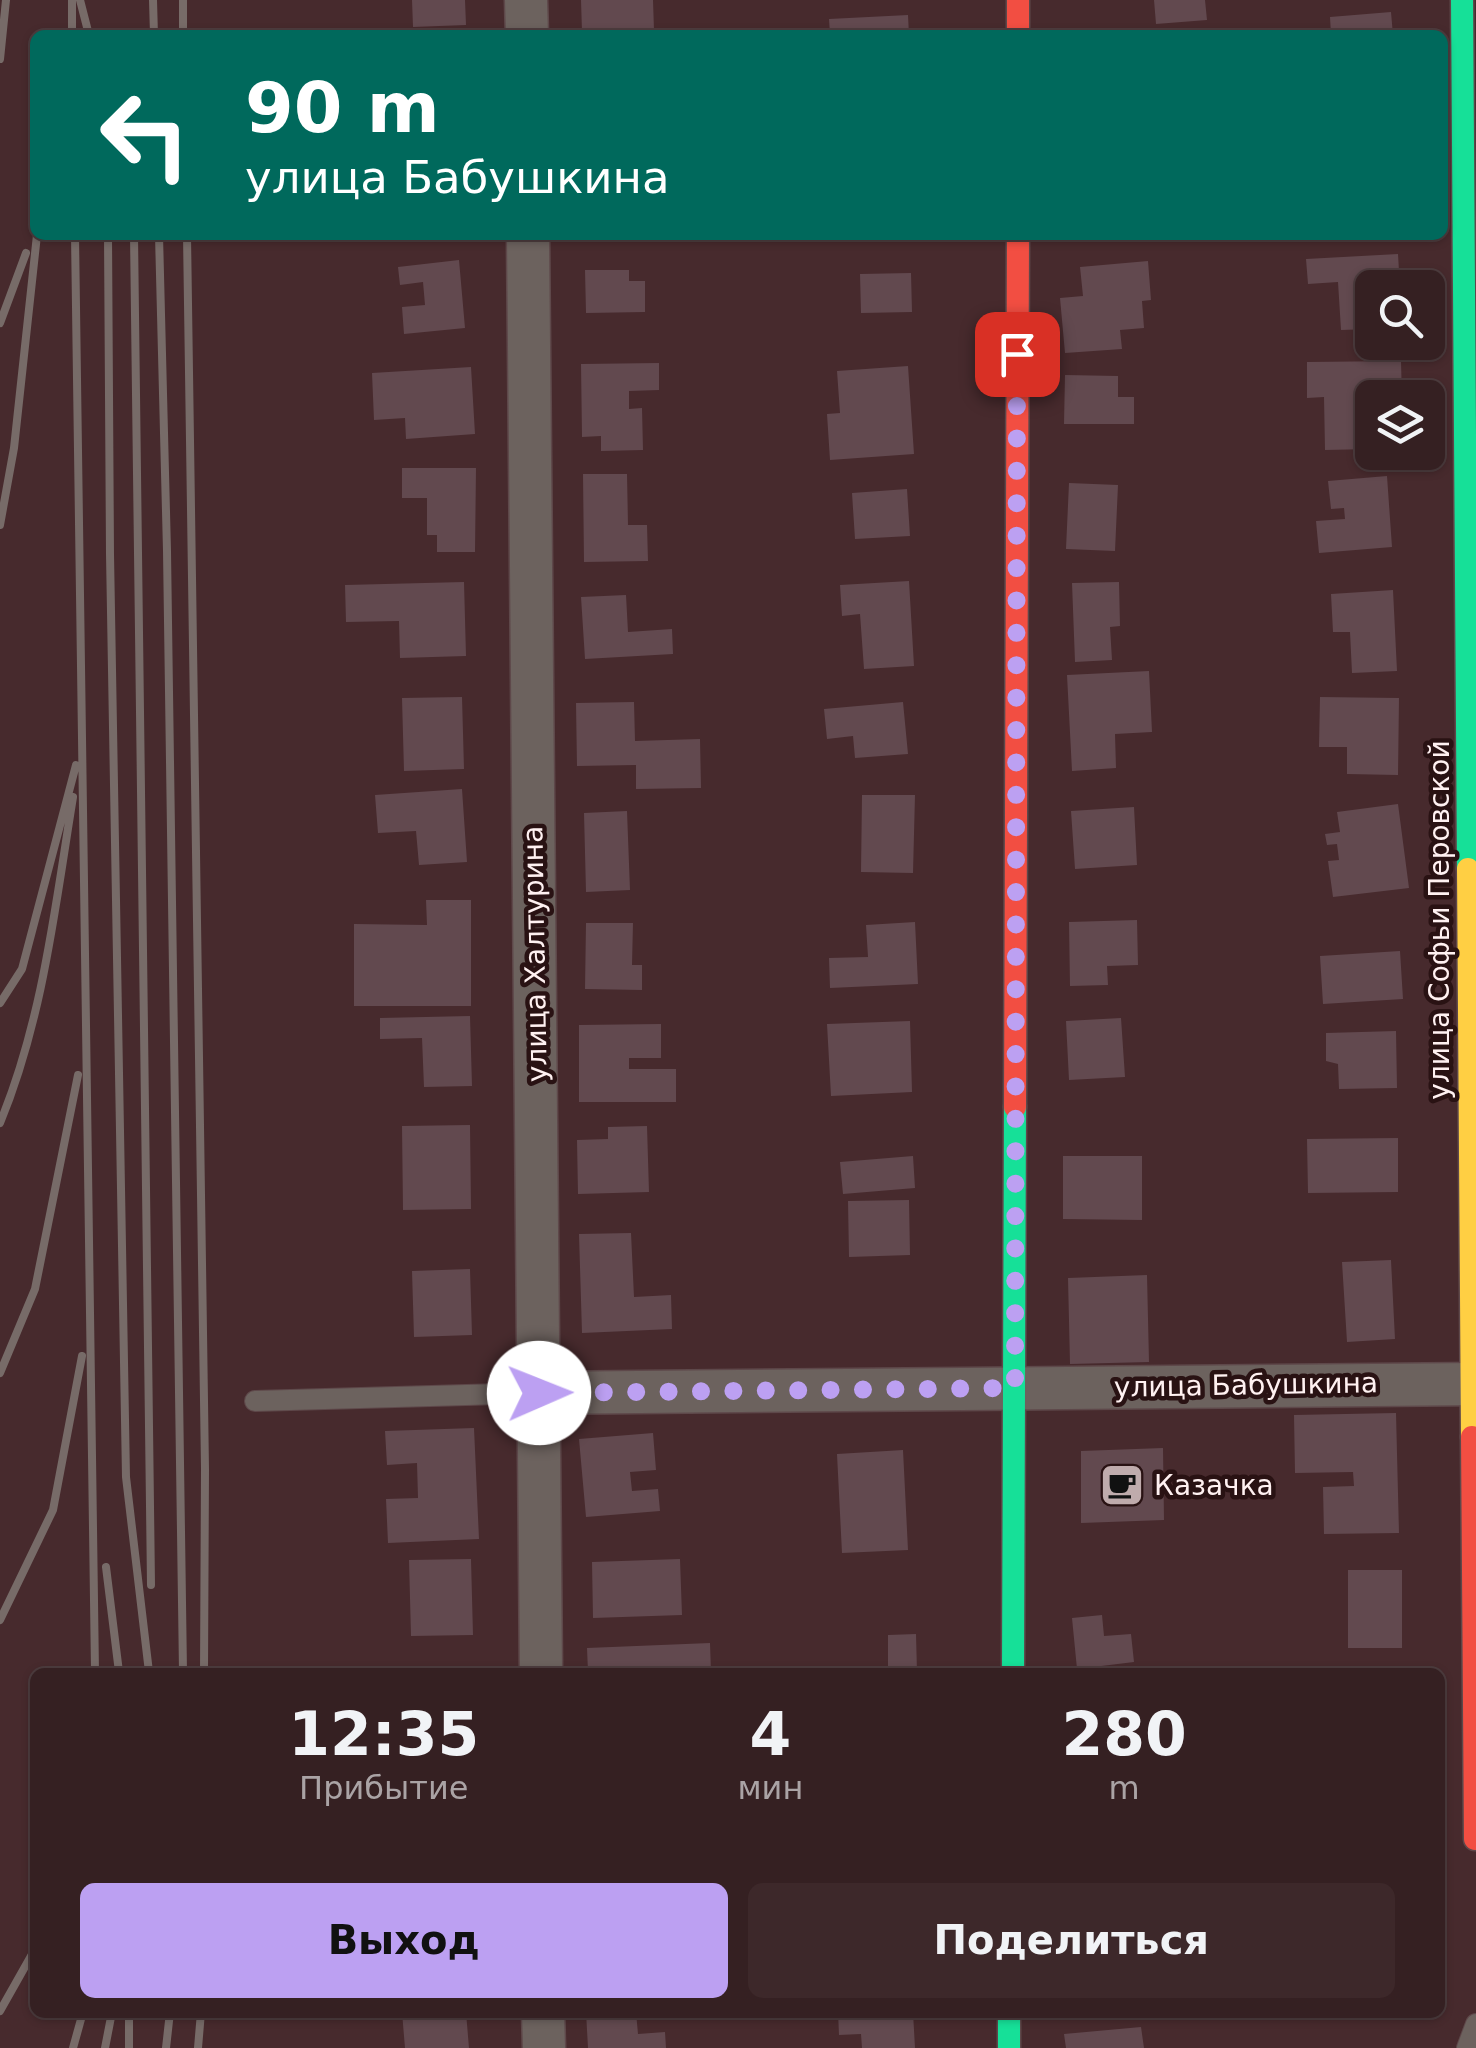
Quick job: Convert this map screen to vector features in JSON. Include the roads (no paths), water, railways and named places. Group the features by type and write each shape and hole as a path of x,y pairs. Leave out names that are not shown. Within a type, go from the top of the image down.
{"street":[{"path":"526,0 526,30"},
{"path":"1018,0 1018,30"},
{"name":"улица Софьи Перовской","path":"1462,0 1475,1839"},
{"name":"улица Халтурина","path":"528,240 541,1668"},
{"path":"1012,1668 1018,240"},
{"name":"улица Бабушкина","path":"539,1393 1474,1384"},
{"path":"544,2018 544,2048"},
{"path":"1009,2048 1010,2018"}],"lane":[{"path":"255,1401 539,1393"},
{"path":"1467,2048 1476,2024"}],"railway":[{"path":"0,59 6,0"},
{"path":"72,0 72,30"},
{"path":"80,0 88,30"},
{"path":"153,0 154,30"},
{"path":"183,0 183,30"},
{"path":"0,525 14,448 36,240"},
{"path":"75,240 95,1668"},
{"path":"108,240 126,1477 149,1668"},
{"path":"134,240 151,1585"},
{"path":"159,240 183,1668"},
{"path":"187,240 205,1469 204,1668"},
{"path":"0,323 26,253"},
{"path":"0,1003 22,969 76,765"},
{"path":"0,1123 37,1003 73,797"},
{"path":"0,1373 35,1289 78,1075"},
{"path":"0,1620 53,1510 82,1356"},
{"path":"106,1567 119,1668"},
{"path":"0,2011 30,1958"},
{"path":"73,2048 81,2018"},
{"path":"105,2048 111,2018"},
{"path":"129,2018 129,2048"},
{"path":"166,2048 169,2018"},
{"path":"198,2048 200,2018"}],"place":[{"name":"Казачка","path":"1122,1485"}]}
